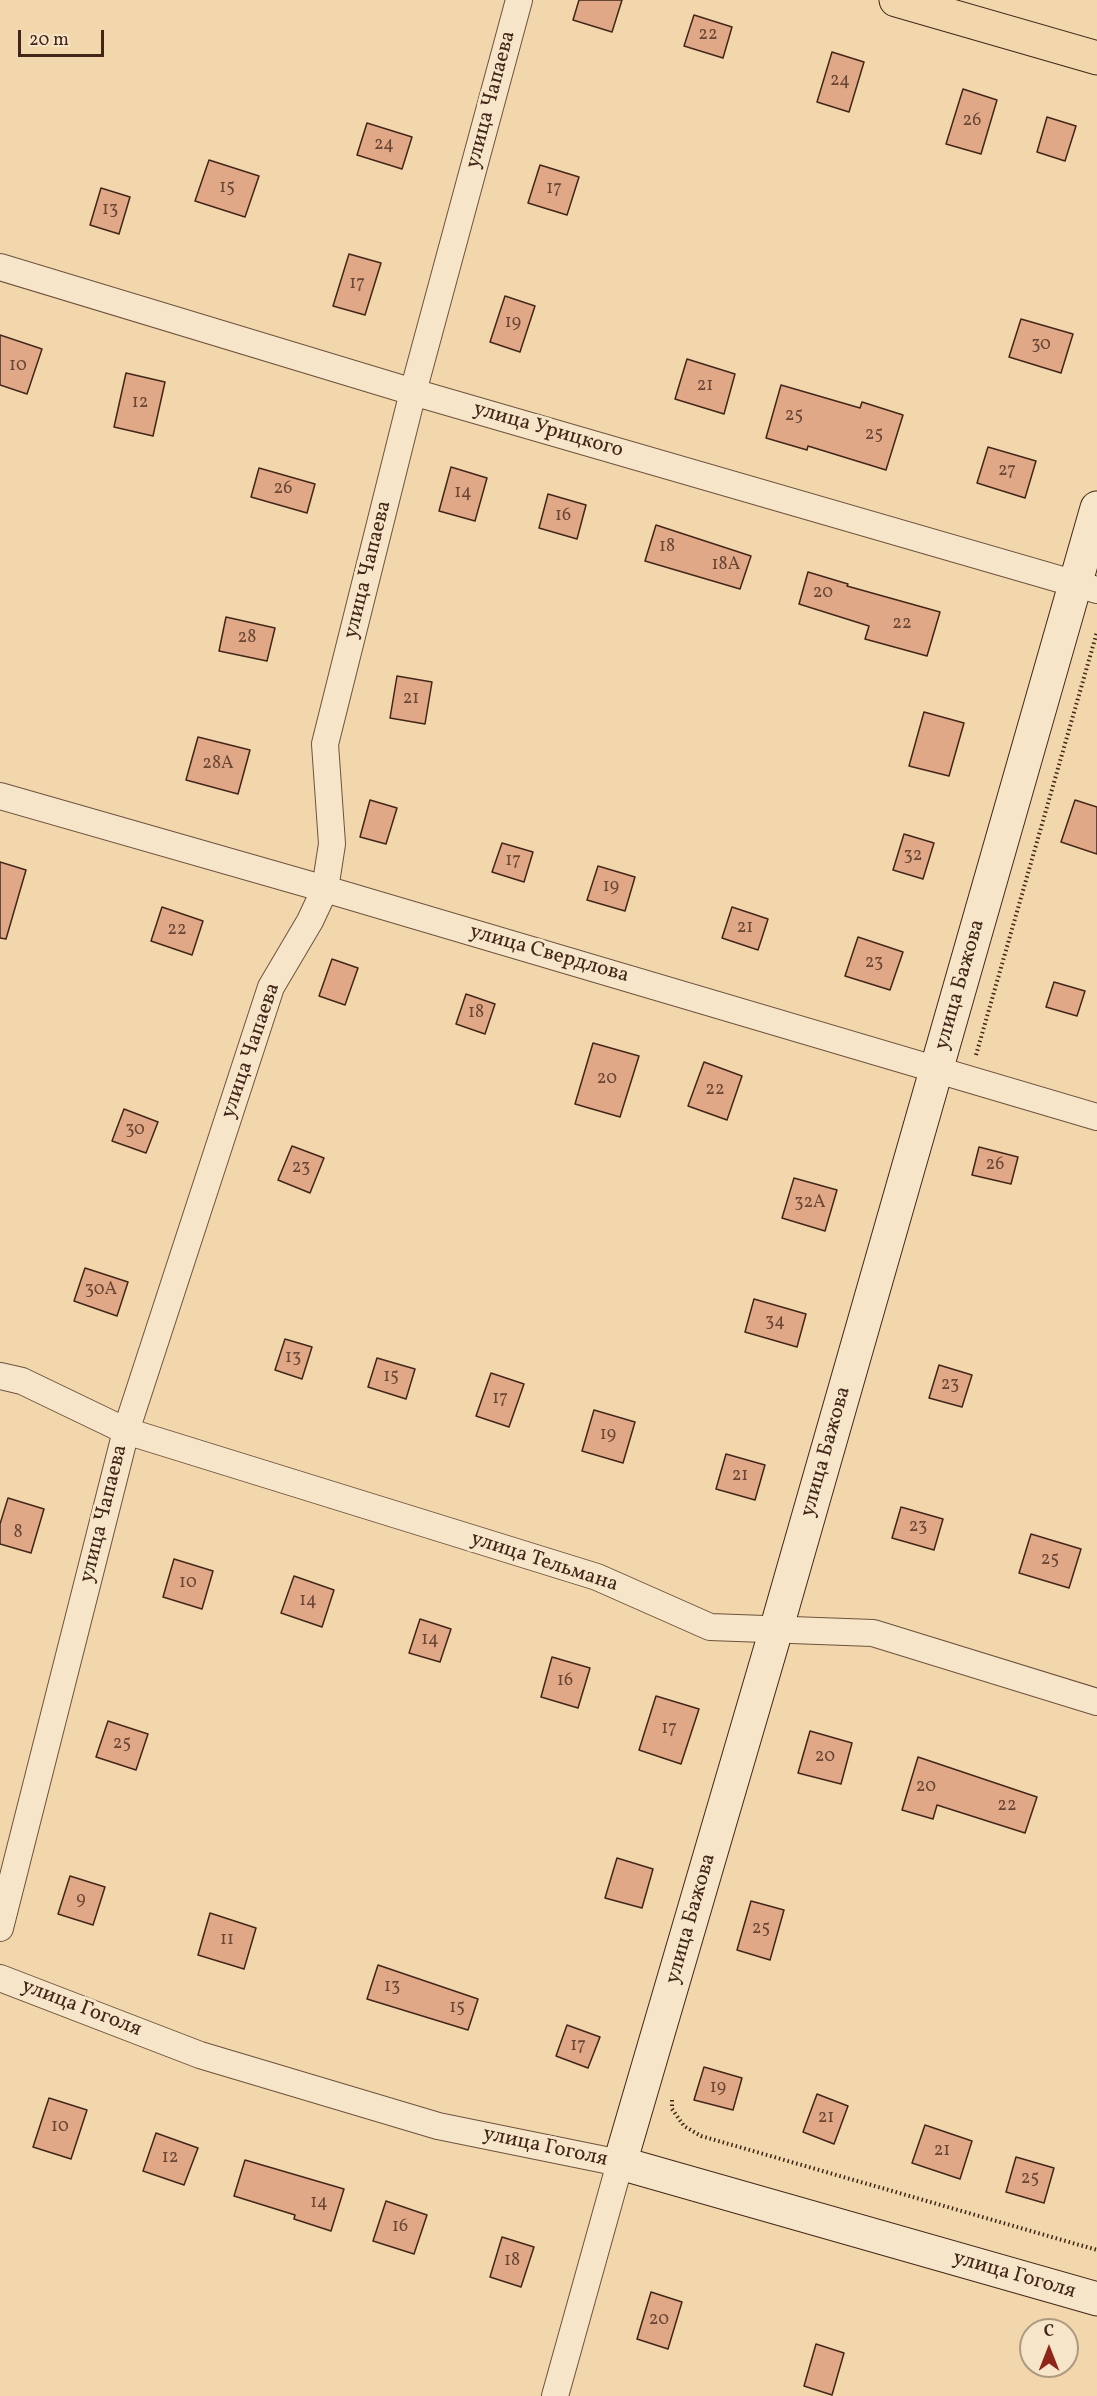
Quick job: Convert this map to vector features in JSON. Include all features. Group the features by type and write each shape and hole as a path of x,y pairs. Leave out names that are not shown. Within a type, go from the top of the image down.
{"main road":[{"path":"896,0 1097,58"}],"street":[{"name":"улица Чапаева","path":"0,1928 126,1431 271,987 310,921 325,889 332,844 325,744 413,392 519,0"},
{"name":"улица Урицкого","path":"0,267 413,392 1086,587"},
{"name":"улица Бажова","path":"555,2396 620,2163 776,1630 936,1070 1086,587 1097,508"},
{"name":"улица Свердлова","path":"0,796 325,889 1097,1117"},
{"name":"улица Тельмана","path":"0,1376 22,1381 126,1431 597,1577 710,1627 873,1633 1097,1702"},
{"name":"улица Гоголя","path":"0,1978 200,2055 438,2126 620,2163 1097,2299"}],"path":[{"path":"701,2136 1097,2250"}],"building":[{"path":"579,0 622,0 612,32 573,20"},
{"path":"694,15 732,27 723,58 684,46"},
{"path":"832,52 864,62 849,112 817,102"},
{"path":"963,89 997,100 981,154 946,144"},
{"path":"1047,117 1076,126 1065,161 1037,152"},
{"path":"367,123 412,137 402,169 357,155"},
{"path":"209,160 259,176 245,217 195,201"},
{"path":"540,165 579,177 567,215 528,203"},
{"path":"101,188 130,197 119,234 90,225"},
{"path":"349,254 381,263 365,315 333,306"},
{"path":"505,296 535,306 520,352 490,342"},
{"path":"1021,319 1073,334 1061,373 1009,357"},
{"path":"0,335 42,349 27,394 0,385"},
{"path":"687,359 735,374 724,414 675,399"},
{"path":"126,373 165,382 153,436 114,427"},
{"path":"781,385 860,408 862,402 903,415 886,470 808,446 807,450 766,438"},
{"path":"988,447 1036,461 1025,498 977,483"},
{"path":"451,467 487,478 475,521 439,511"},
{"path":"259,468 315,484 307,513 251,497"},
{"path":"548,494 586,505 577,539 539,528"},
{"path":"656,525 751,556 740,589 645,561"},
{"path":"808,572 848,584 847,586 940,612 927,656 865,639 869,626 799,604"},
{"path":"226,617 275,628 267,661 219,651"},
{"path":"397,676 432,682 425,724 390,718"},
{"path":"924,712 964,723 949,776 909,766"},
{"path":"198,737 250,750 238,794 186,780"},
{"path":"370,800 397,808 386,844 360,837"},
{"path":"1075,800 1097,807 1097,854 1061,842"},
{"path":"904,834 934,843 923,879 893,870"},
{"path":"502,843 533,852 524,882 492,872"},
{"path":"0,862 26,870 6,939 0,938"},
{"path":"598,866 635,877 625,911 587,900"},
{"path":"162,907 203,921 192,955 151,941"},
{"path":"732,907 768,919 758,950 722,938"},
{"path":"858,937 903,952 890,990 845,976"},
{"path":"332,959 358,968 345,1005 319,996"},
{"path":"1054,982 1085,991 1077,1016 1046,1007"},
{"path":"466,994 495,1004 485,1034 456,1024"},
{"path":"593,1043 639,1056 620,1117 575,1104"},
{"path":"704,1062 742,1076 727,1120 688,1106"},
{"path":"124,1109 158,1122 146,1153 112,1141"},
{"path":"292,1146 324,1158 310,1193 278,1180"},
{"path":"979,1147 1018,1157 1011,1184 972,1175"},
{"path":"794,1178 837,1190 825,1231 782,1218"},
{"path":"85,1268 128,1282 117,1316 74,1301"},
{"path":"754,1299 806,1314 797,1347 745,1332"},
{"path":"285,1339 312,1347 302,1379 275,1370"},
{"path":"377,1358 415,1369 406,1399 368,1387"},
{"path":"939,1365 972,1375 962,1407 929,1398"},
{"path":"491,1373 524,1384 509,1427 476,1416"},
{"path":"594,1410 635,1422 623,1463 582,1451"},
{"path":"726,1454 765,1465 755,1500 716,1489"},
{"path":"8,1498 44,1509 31,1553 0,1544 0,1524"},
{"path":"901,1507 943,1519 934,1550 892,1538"},
{"path":"1031,1534 1081,1549 1069,1588 1019,1573"},
{"path":"174,1559 213,1571 202,1609 163,1597"},
{"path":"294,1576 334,1590 322,1627 281,1613"},
{"path":"420,1619 451,1629 440,1662 409,1653"},
{"path":"552,1657 590,1668 578,1708 541,1697"},
{"path":"656,1696 699,1709 681,1764 639,1750"},
{"path":"108,1721 148,1734 136,1770 96,1757"},
{"path":"810,1731 852,1743 841,1784 798,1773"},
{"path":"918,1757 1037,1797 1025,1833 937,1805 933,1819 902,1810"},
{"path":"617,1858 653,1869 642,1908 605,1898"},
{"path":"70,1876 105,1887 93,1925 58,1914"},
{"path":"751,1901 784,1910 770,1960 737,1950"},
{"path":"210,1913 256,1928 244,1969 198,1955"},
{"path":"378,1965 478,1999 468,2030 367,1999"},
{"path":"567,2025 600,2037 588,2068 556,2056"},
{"path":"704,2067 742,2078 733,2110 694,2100"},
{"path":"817,2094 848,2106 834,2144 803,2132"},
{"path":"49,2098 87,2110 71,2159 33,2147"},
{"path":"925,2125 972,2141 960,2179 912,2163"},
{"path":"156,2133 198,2148 184,2185 143,2171"},
{"path":"1016,2157 1054,2168 1044,2203 1006,2192"},
{"path":"245,2160 344,2189 331,2231 294,2219 295,2215 234,2196"},
{"path":"386,2201 427,2215 414,2254 373,2241"},
{"path":"502,2237 534,2247 521,2287 490,2277"},
{"path":"651,2292 682,2302 668,2349 637,2339"},
{"path":"816,2344 844,2353 832,2395 804,2386"}]}
